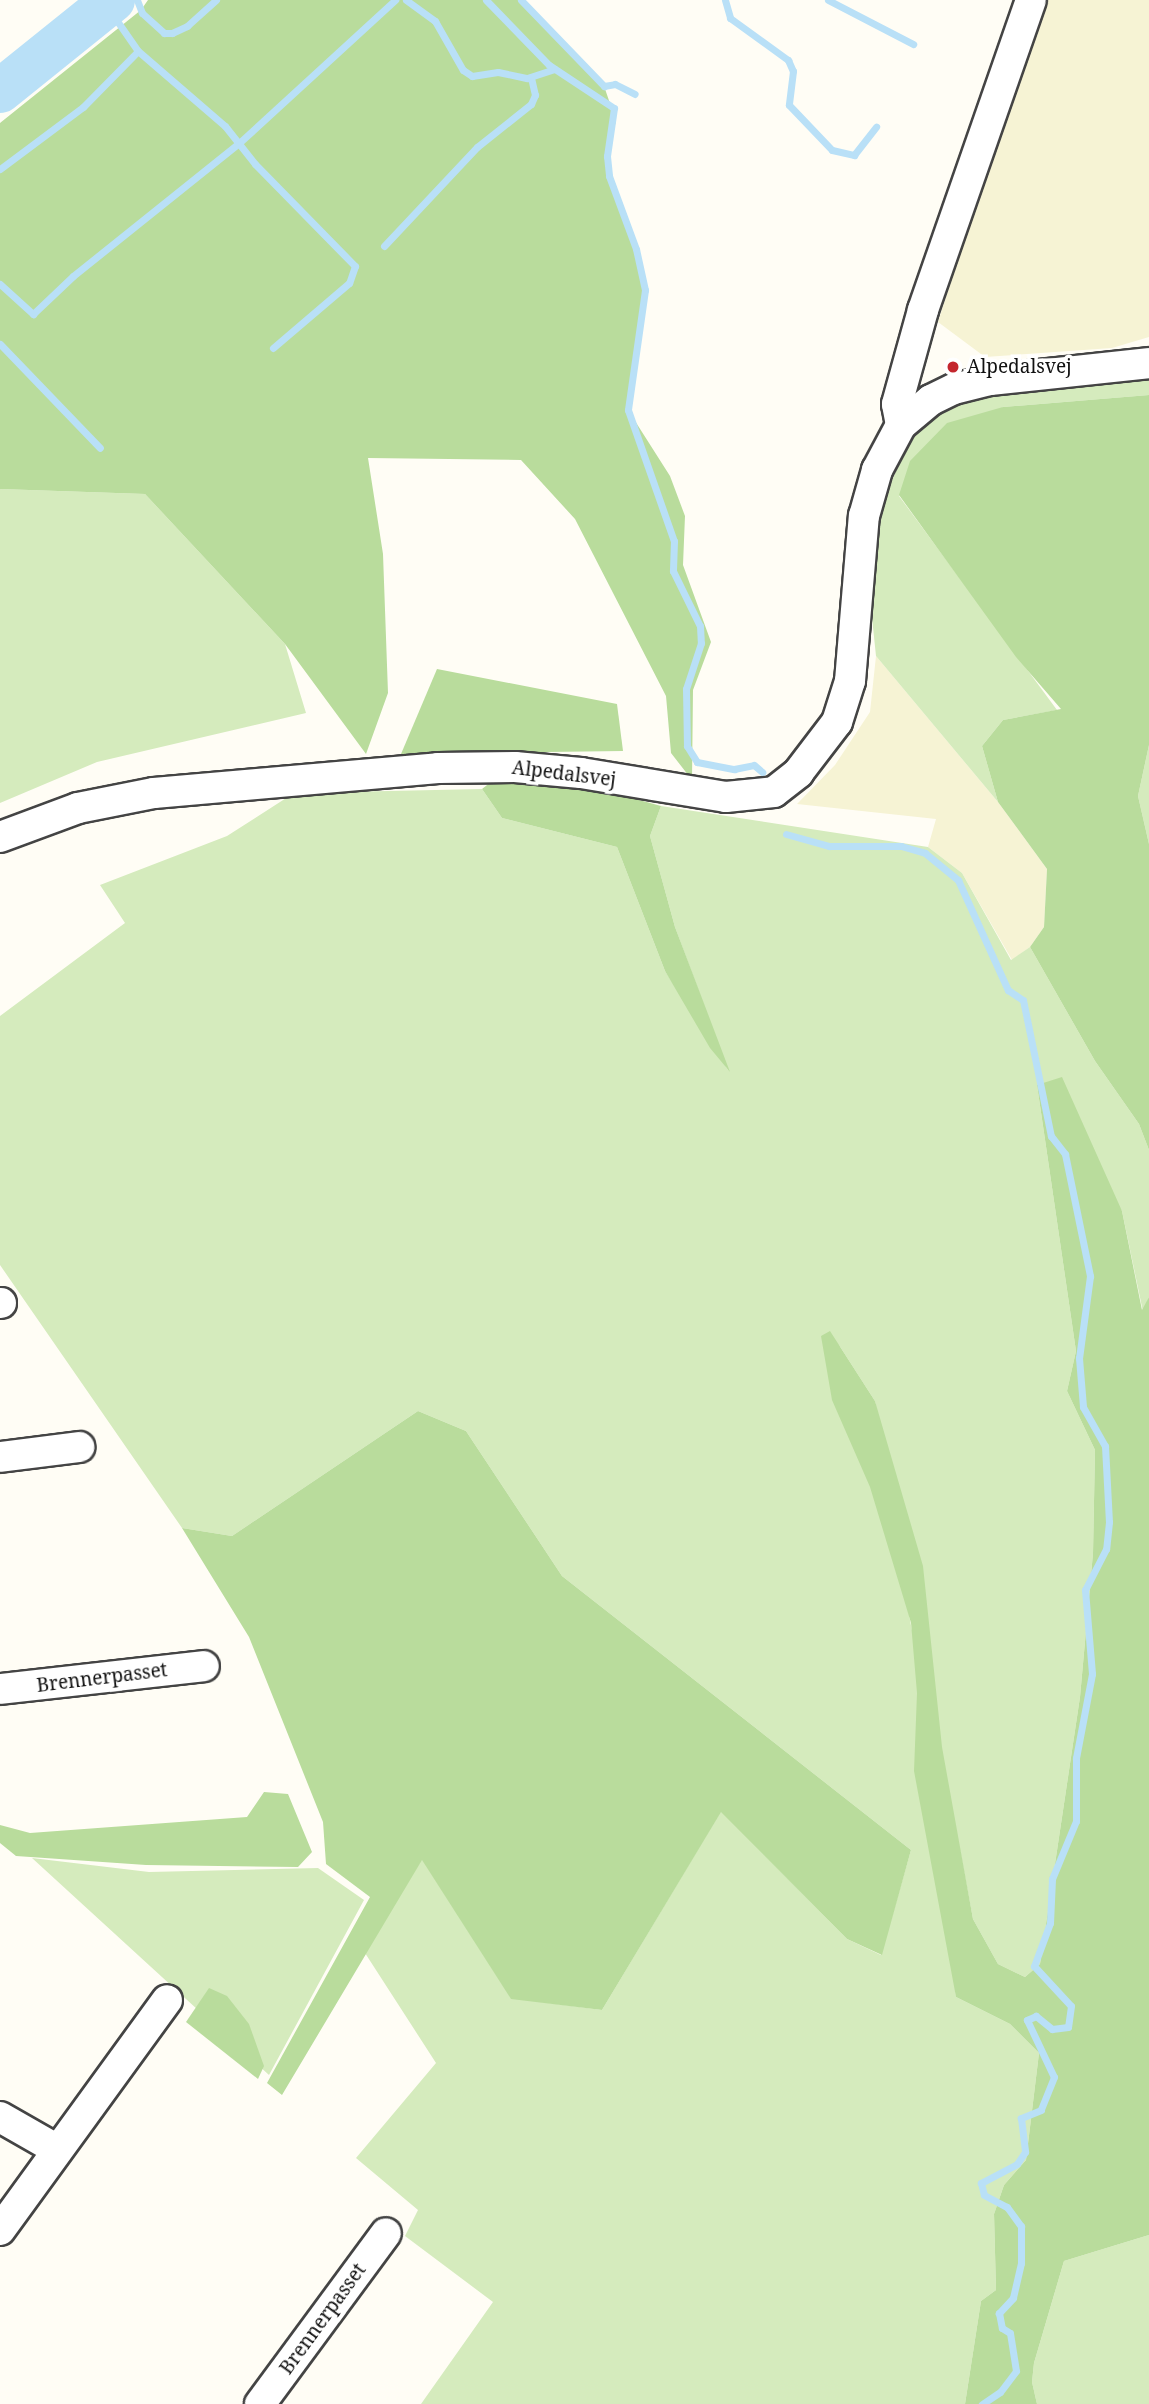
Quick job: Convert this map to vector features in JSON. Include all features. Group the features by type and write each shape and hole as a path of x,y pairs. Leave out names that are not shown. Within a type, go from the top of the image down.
{"street":[{"name":"Alpedalsvej","path":"901,425 897,404 923,310 1031,0"},
{"name":"Alpedalsvej","path":"0,836 78,808 154,793 438,768 515,767 581,773 726,797 774,792 798,773 837,722 850,681 864,516 877,470 901,425 931,400 991,380 1149,363"},
{"path":"0,1457 79,1447"},
{"name":"Brennerpasset","path":"0,1689 204,1666"},
{"path":"0,2230 56,2149 167,2000"},
{"path":"0,2117 56,2149"},
{"name":"Brennerpasset","path":"260,2404 386,2233"}],"shaded area":[{"path":"1041,0 1149,0 1149,337 1112,348 985,357 938,322"},
{"path":"876,656 998,802 1047,869 1044,927 1030,947 1012,960 962,873 928,847 936,819 797,804 835,765 870,712"}],"green space":[{"path":"148,0 521,0 604,86 616,121 607,156 609,176 636,249 645,290 628,410 670,476 685,516 683,565 711,642 693,690 692,780 671,753 666,696 575,519 521,460 368,458 383,554 388,693 366,754 285,644 145,494 0,489 0,123 141,10"},
{"path":"1149,374 1149,395 1003,407 899,496 1057,710 1003,720 982,746 998,802 876,656 869,589 879,509 912,436 947,407 1023,386"},
{"path":"1149,395 1149,745 1138,796 1149,844 1149,1150 1139,1124 1095,1061 1030,947 1044,927 1047,869 998,802 982,746 1003,720 1061,709 1016,657 899,495 910,461 947,423 1003,407"},
{"path":"0,489 145,494 285,644 306,713 97,762 0,803"},
{"path":"437,669 617,704 623,751 401,754"},
{"path":"1149,745 1149,844 1138,796"},
{"path":"496,778 585,785 661,806 650,836 675,927 730,1072 710,1048 665,971 617,847 502,818 482,789"},
{"path":"482,789 502,818 617,847 665,971 728,1070 675,927 650,836 661,806 928,847 962,873 1011,960 1030,947 1095,1061 1139,1124 1149,1150 1149,1297 1143,1312 1122,1211 1037,1085 1076,1351 1067,1391 1095,1450 1093,1553 1080,1697 1040,1964 1025,1977 998,1964 973,1919 875,1401 839,1345 874,1430 928,1715 956,1997 1010,2024 1039,2053 1026,2160 1004,2185 994,2214 996,2290 981,2301 965,2404 421,2404 493,2302 405,2236 418,2210 356,2158 436,2063 365,1953 422,1859 511,1998 602,2010 721,1811 847,1939 881,1955 911,1850 562,1576 466,1431 418,1411 232,1536 182,1528 0,1265 0,1016 125,923 100,885 227,836 294,793"},
{"path":"1062,1077 1122,1211 1142,1310 1149,1297 1149,2235 1064,2261 1034,2363 1032,2382 1037,2404 965,2404 981,2301 996,2290 994,2214 1004,2185 1026,2160 1039,2053 1010,2024 956,1997 914,1771 917,1693 911,1623 870,1487 832,1400 821,1336 830,1331 875,1401 923,1566 942,1747 973,1919 998,1964 1025,1977 1040,1964 1080,1697 1093,1553 1095,1450 1067,1391 1076,1351 1037,1085"},
{"path":"418,1411 466,1431 562,1576 911,1850 882,1955 847,1939 721,1812 602,2010 511,1999 422,1860 282,2095 267,2083 370,1897 326,1864 323,1822 249,1637 182,1528 232,1536"},
{"path":"264,1792 288,1794 312,1852 298,1867 146,1865 16,1856 0,1843 0,1825 30,1833 247,1817"},
{"path":"32,1858 149,1872 318,1868 364,1900 269,2075"},
{"path":"209,1988 227,1996 249,2024 264,2066 258,2079 186,2022"},
{"path":"1149,2235 1149,2404 1037,2404 1032,2382 1034,2363 1064,2261"}],"waterway":[{"path":"0,91 113,0"},
{"path":"137,0 142,13 164,33 172,33 187,26 216,0"},
{"path":"0,284 33,314 73,276 239,143 395,0"},
{"path":"406,0 435,21 463,70 472,76 498,72 527,78 555,69"},
{"path":"486,0 549,65 614,108 607,156 609,176 636,249 645,290 628,410 674,541 673,571 700,626 701,643 686,689 687,746 697,762 734,769 754,765 762,772"},
{"path":"521,0 604,86 615,84 635,94"},
{"path":"725,0 730,18 788,60 793,71 789,105 832,150 854,155 876,127"},
{"path":"828,0 913,44"},
{"path":"106,5 138,51 225,126 255,164 355,266 349,283 273,348"},
{"path":"0,169 83,107 138,51"},
{"path":"384,246 477,147 531,104 535,95 531,77"},
{"path":"0,344 100,448"},
{"path":"786,834 829,846 901,846 925,853 958,880 1008,990 1023,1000 1051,1136 1065,1154 1090,1276 1079,1358 1083,1407 1105,1446 1109,1522 1106,1549 1085,1590 1092,1674 1076,1758 1076,1821 1052,1879 1050,1923 1034,1966 1071,2006 1068,2027 1052,2029 1036,2016 1027,2020 1054,2077 1041,2110 1021,2118 1025,2152 1017,2164 981,2183 984,2195 1007,2207 1021,2226 1021,2263 1013,2298 999,2313 1002,2328 1010,2333 1016,2371 1000,2392 982,2404"}],"place":[{"name":"Alpedalsvej","path":"953,367"}]}
